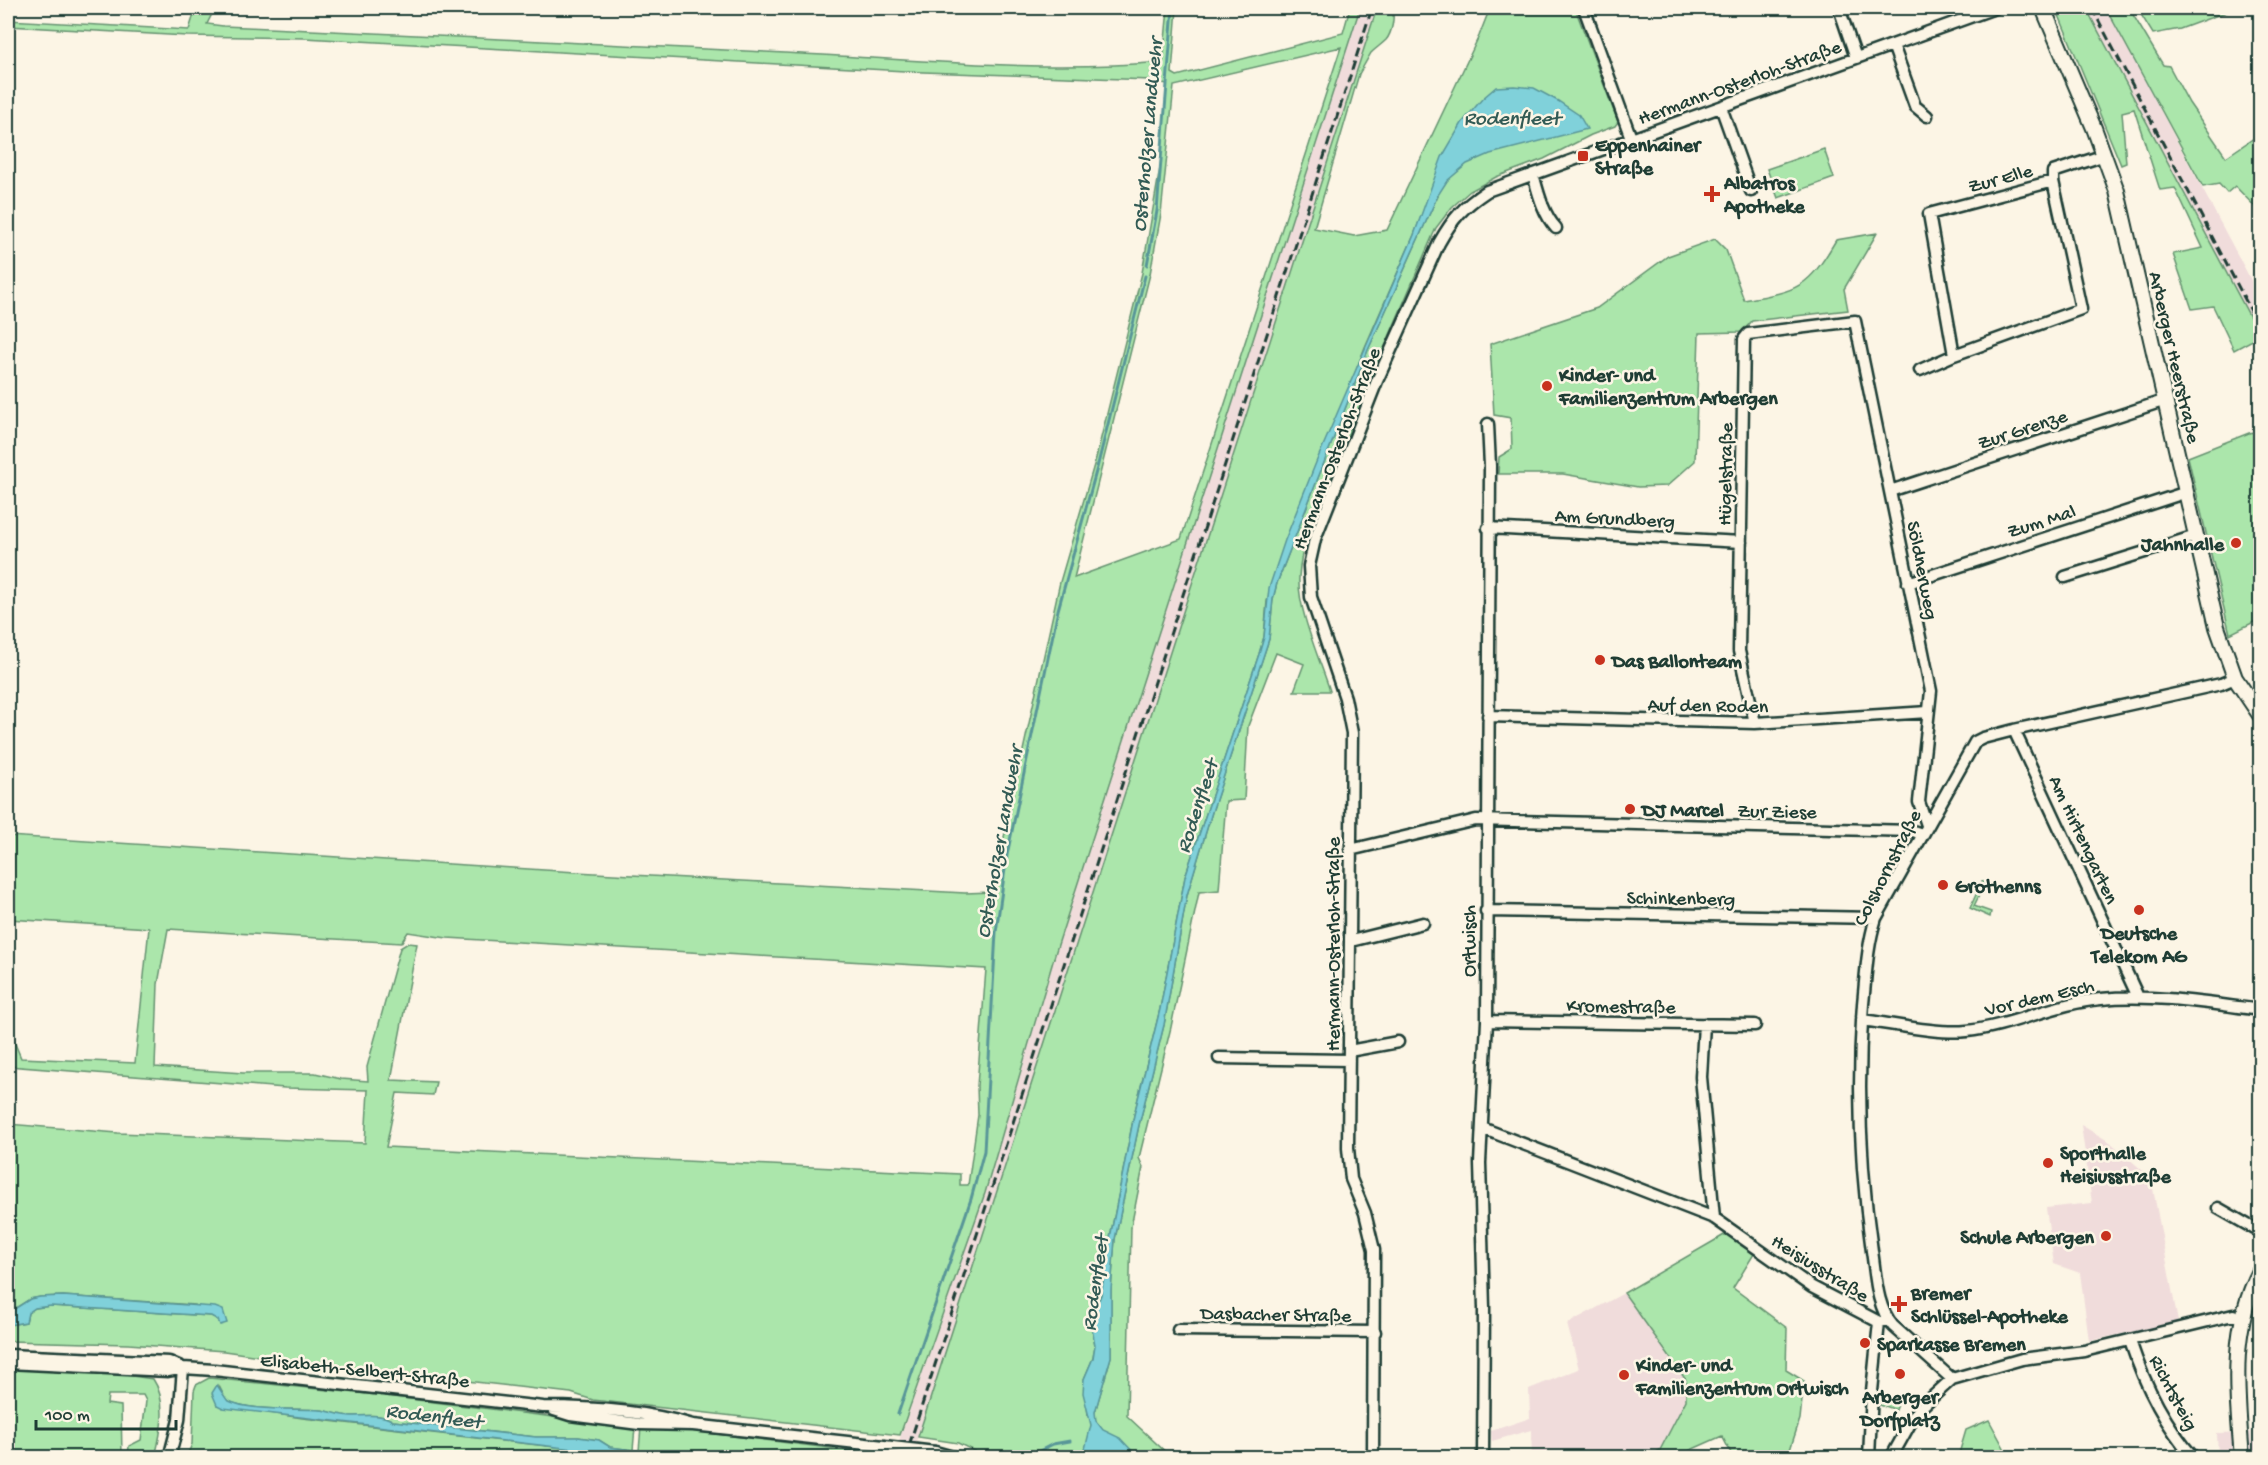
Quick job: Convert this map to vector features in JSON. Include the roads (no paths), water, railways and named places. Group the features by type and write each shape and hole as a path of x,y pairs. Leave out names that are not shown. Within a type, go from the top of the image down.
{"main road":[{"name":"Arberger Heerstraße","path":"2043,8 2117,191 2217,627 2235,678 2260,716"},
{"path":"2242,1458 2236,1360 2242,1318 2260,1271"}],"street":[{"path":"1584,8 1631,138"},
{"path":"1839,8 1856,58"},
{"name":"Hermann-Osterloh-Straße","path":"1373,1458 1374,1250 1365,1213 1354,1190 1348,1168 1352,733 1345,698 1312,601 1309,566 1315,539 1377,381 1439,243 1451,222 1459,212 1487,191 1995,8"},
{"path":"1893,45 1916,106 1927,116"},
{"path":"1721,107 1751,191"},
{"name":"Zur Elle","path":"1954,355 1929,214 2053,181 2053,172 2104,155"},
{"path":"1533,174 1541,200 1551,222 1557,228"},
{"path":"1920,369 2080,309 2053,181"},
{"name":"Söldnerweg","path":"1855,321 1931,691 1919,802 1925,830"},
{"name":"Hügelstraße","path":"1755,723 1739,651 1744,339 1748,334 1855,321"},
{"name":"Zur Grenze","path":"1890,491 2166,400"},
{"name":"Ortwisch","path":"1483,1458 1484,1308 1480,1163 1487,1021 1486,821 1490,466 1488,424"},
{"name":"Zum Mal","path":"1908,583 2187,492"},
{"name":"Am Grundberg","path":"1488,528 1741,542"},
{"path":"2066,577 2196,536"},
{"name":"Colshornstraße","path":"1869,1458 1872,1390 1883,1321 1862,1165 1859,1076 1868,943 1876,918 1975,742 2014,730 2235,678"},
{"name":"Auf den Roden","path":"1488,716 1755,723 1928,712"},
{"name":"Am Hirtengarten","path":"2014,730 2138,997"},
{"name":"Zur Ziese","path":"1350,850 1476,820 1925,830"},
{"name":"Schinkenberg","path":"1486,911 1876,918"},
{"path":"1351,941 1423,923"},
{"name":"Vor dem Esch","path":"1862,1020 1964,1031 1991,1027 2064,1006 2098,999 2138,997 2260,1010"},
{"name":"Kromestraße","path":"1487,1021 1755,1025"},
{"path":"1704,1024 1701,1077 1714,1218"},
{"path":"1218,1058 1349,1055 1398,1042"},
{"name":"Heisiusstraße","path":"1482,1128 1714,1218 1812,1287 1883,1321 1952,1379"},
{"path":"2218,1208 2235,1215 2260,1232"},
{"path":"1891,1458 1917,1411 1952,1379 2022,1359 2084,1351 2233,1316 2242,1318"},
{"name":"Dasbacher Straße","path":"1178,1330 1375,1332"},
{"name":"Richtsteig","path":"2130,1341 2138,1367 2159,1408 2179,1441 2194,1458"},
{"name":"Elisabeth-Selbert-Straße","path":"8,1355 169,1362 183,1368"},
{"name":"Elisabeth-Selbert-Straße","path":"8,1363 168,1371 183,1368 543,1407 570,1415 639,1424 693,1425 884,1446 935,1452 957,1458"},
{"path":"170,1458 179,1420 183,1368"}],"water":[{"path":"1496,87 1534,88 1558,101 1579,115 1587,129 1490,154 1467,164 1447,181 1438,195 1368,350 1277,583 1269,639 1187,895 1164,1025 1139,1125 1115,1239 1111,1290 1111,1357 1095,1412 1096,1421 1103,1430 1120,1438 1138,1457 1083,1457 1091,1425 1083,1393 1084,1379 1093,1358 1095,1345 1092,1328 1093,1314 1101,1295 1134,1115 1160,1009 1185,877 1264,637 1269,588 1285,540 1317,460 1414,235 1442,157 1462,123 1482,99"},
{"path":"63,1296 215,1307 223,1310 227,1323 220,1325 218,1320 211,1316 51,1306 35,1308 28,1313 26,1322 8,1325 8,1313 30,1299"},
{"path":"217,1385 227,1400 247,1406 320,1410 348,1416 378,1416 393,1421 536,1437 578,1437 599,1440 610,1447 685,1457 642,1457 223,1408 217,1405 212,1393"}],"waterway":[{"name":"Osterholzer Landwehr","path":"1147,265 1157,211 1173,8"},
{"name":"Osterholzer Landwehr","path":"898,1414 971,1199 984,1151 996,932 1007,855 1058,610 1098,464 1145,276"},
{"name":"Rodenfleet","path":"1026,1458 1053,1444 1070,1441"}],"railway":[{"path":"905,1458 1372,8"},
{"path":"2092,8 2260,328"}],"place":[{"name":"Eppenhainer Straße","path":"1583,156"},
{"name":"Albatros Apotheke","path":"1712,194"},
{"name":"Kinder- und Familienzentrum Arbergen","path":"1547,386"},
{"name":"Jahnhalle","path":"2236,543"},
{"name":"Das Ballonteam","path":"1600,660"},
{"name":"DJ Marcel","path":"1630,809"},
{"name":"Grothenns","path":"1943,885"},
{"name":"Deutsche Telekom AG","path":"2139,910"},
{"name":"Sporthalle Heisiusstraße","path":"2048,1163"},
{"name":"Schule Arbergen","path":"2106,1236"},
{"name":"Bremer Schlüssel-Apotheke","path":"1899,1304"},
{"name":"Sparkasse Bremen","path":"1865,1343"},
{"name":"Arberger Dorfplatz","path":"1900,1374"},
{"name":"Kinder- und Familienzentrum Ortwisch","path":"1624,1375"}]}
